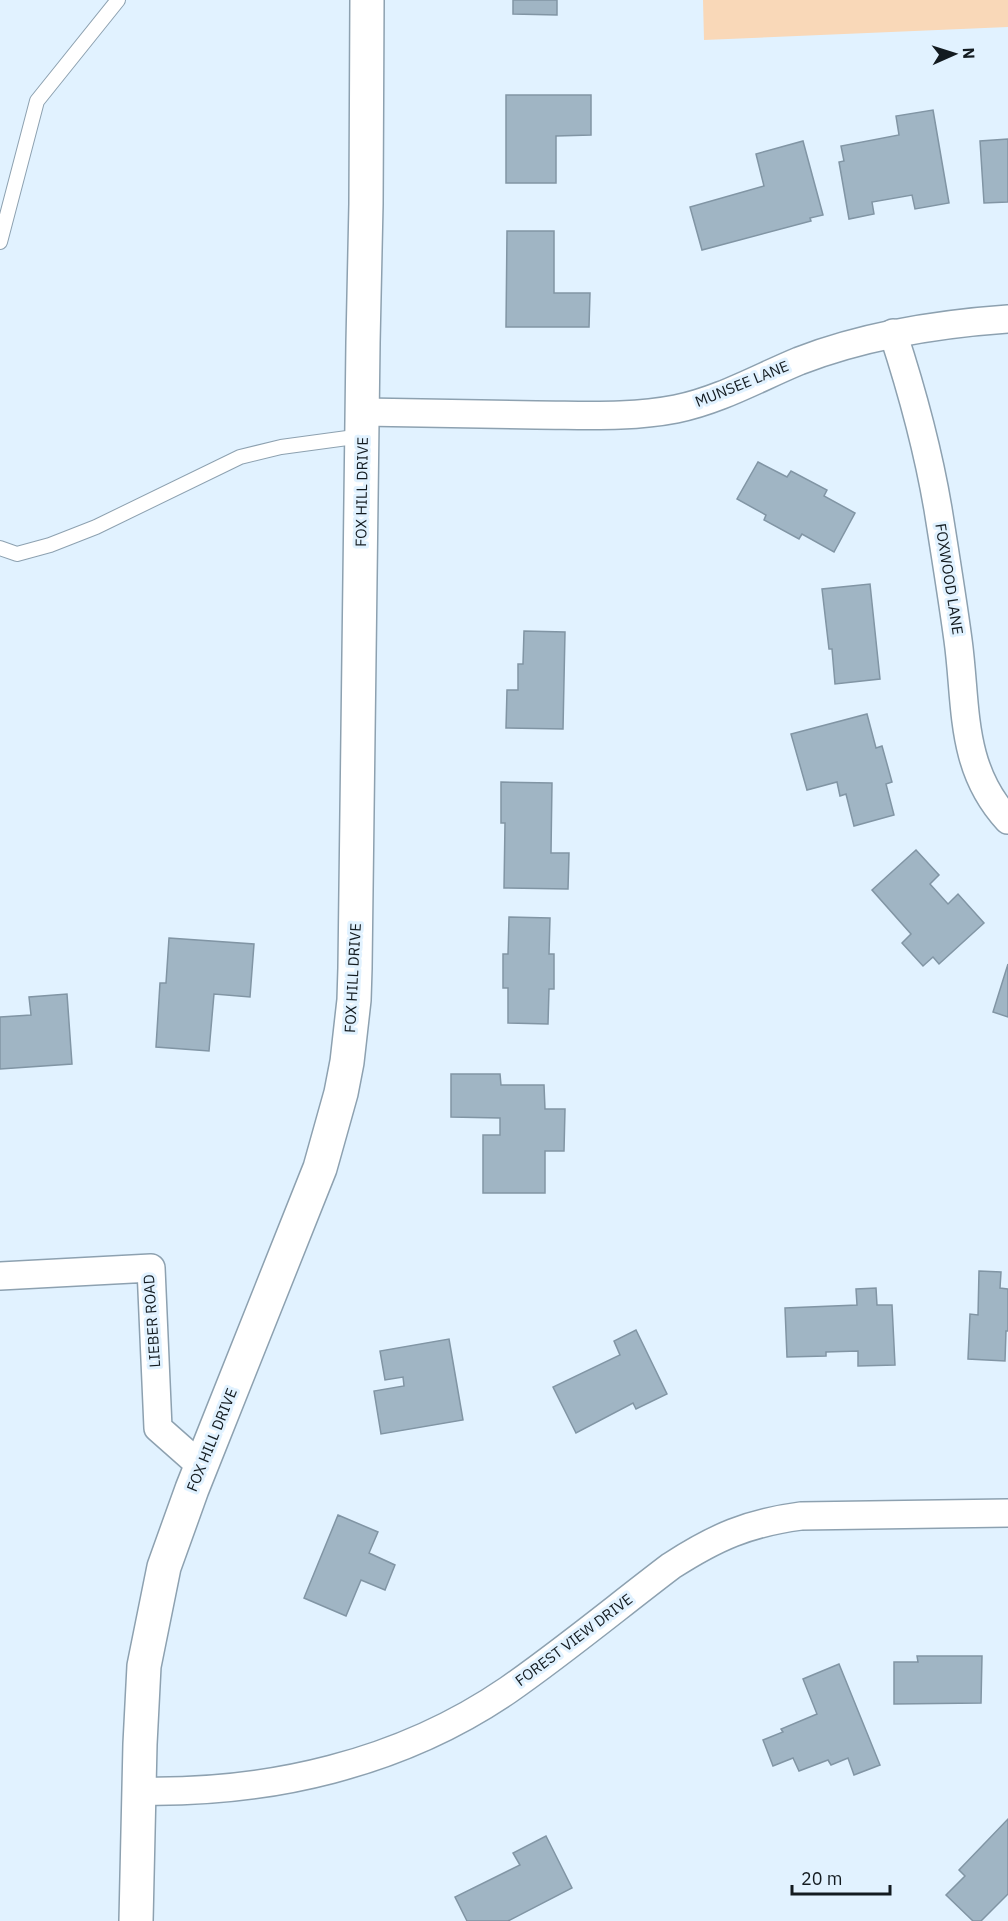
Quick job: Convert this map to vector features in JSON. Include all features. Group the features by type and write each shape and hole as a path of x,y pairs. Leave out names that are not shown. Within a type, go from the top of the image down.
{"street":[{"name":"FOX HILL DRIVE","path":"136,1921 144,1666 164,1567 201,1466 320,1168 347,1062 355,968 367,0"},
{"name":"MUNSEE LANE","path":"363,424 600,416 677,408 735,390 800,361 893,333 940,325 1008,319"},
{"name":"FOXWOOD LANE","path":"893,333 910,385 938,508 958,641 970,752 987,792 1008,820"},
{"name":"LIEBER ROAD","path":"0,1276 151,1268 158,1428 201,1466"},
{"name":"FOREST VIEW DRIVE","path":"139,1791 201,1791 271,1783 343,1766 420,1738 506,1692 671,1566 697,1548 741,1529 769,1521 801,1516 1008,1513"}],"lane":[{"path":"0,242 37,101 118,0"},
{"path":"0,548 17,554 59,541 96,527 240,457 363,424"}],"shaded area":[{"path":"703,0 1008,0 1008,27 704,40"}],"building":[{"path":"513,0 557,0 557,15 513,14"},
{"path":"506,95 591,95 591,135 556,136 556,183 506,183"},
{"path":"933,110 949,203 915,209 912,195 872,202 874,214 849,219 839,162 844,161 841,146 899,135 896,116"},
{"path":"1008,139 1008,202 984,203 980,141"},
{"path":"803,141 823,215 810,218 811,221 702,250 690,207 764,186 756,154"},
{"path":"507,231 554,231 554,293 590,293 589,327 506,327"},
{"path":"758,462 787,477 791,471 827,490 824,496 855,513 834,552 802,534 799,539 764,520 766,515 737,499"},
{"path":"870,584 880,679 835,684 822,589"},
{"path":"524,631 565,632 563,729 506,728 507,690 518,690 518,664 523,664"},
{"path":"867,714 876,748 882,746 892,782 886,784 894,815 854,826 846,794 840,796 837,782 807,790 791,734"},
{"path":"501,782 552,783 551,853 569,853 568,889 504,888 505,823 501,823"},
{"path":"916,850 939,875 930,884 948,904 958,894 984,923 939,964 933,957 923,966 902,943 911,934 872,890"},
{"path":"509,917 550,918 549,954 554,954 554,989 549,989 548,1024 508,1023 508,988 503,988 503,954 508,954"},
{"path":"169,938 254,944 250,997 214,994 209,1051 156,1047 160,983 166,983"},
{"path":"1008,964 1008,1017 993,1012"},
{"path":"67,994 72,1064 0,1069 0,1017 31,1015 29,997"},
{"path":"451,1074 500,1074 501,1085 544,1085 545,1109 565,1109 564,1151 545,1151 545,1193 483,1193 483,1135 500,1135 500,1118 451,1117"},
{"path":"979,1271 1001,1272 1000,1288 1008,1289 1005,1361 968,1359 970,1314 978,1315"},
{"path":"876,1288 877,1305 892,1305 895,1365 858,1366 858,1351 826,1352 826,1356 787,1357 785,1308 857,1305 856,1289"},
{"path":"636,1330 667,1394 636,1409 633,1403 576,1433 553,1387 620,1355 614,1341"},
{"path":"449,1339 463,1420 381,1434 374,1391 404,1386 403,1377 385,1380 380,1351"},
{"path":"338,1515 378,1532 369,1553 395,1565 385,1590 361,1580 346,1616 304,1598"},
{"path":"917,1656 982,1656 981,1703 894,1704 894,1662 918,1662"},
{"path":"839,1664 880,1765 854,1775 848,1758 831,1765 828,1760 799,1771 793,1758 773,1766 763,1740 783,1732 781,1729 817,1714 803,1679"},
{"path":"1008,1819 1008,1894 981,1921 973,1921 946,1895 965,1876 959,1870"},
{"path":"546,1836 572,1888 508,1921 467,1921 455,1897 520,1865 513,1853"}]}
